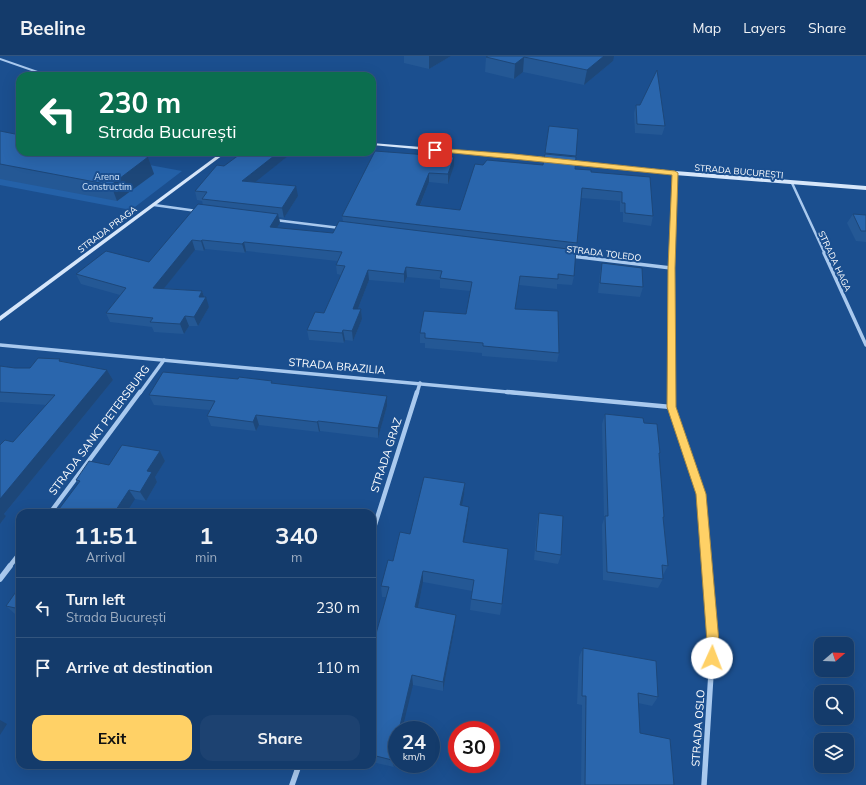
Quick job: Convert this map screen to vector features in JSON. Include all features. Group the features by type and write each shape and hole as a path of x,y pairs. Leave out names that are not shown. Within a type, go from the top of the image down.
{"street":[{"path":"0,59 37,72"},
{"name":"STRADA BUCUREȘTI","path":"376,144 514,156 675,173 866,188"},
{"name":"STRADA PRAGA","path":"0,319 220,156"},
{"name":"STRADA OSLO","path":"675,173 671,268 671,407 701,494 713,642 704,785"},
{"name":"STRADA HAGA","path":"792,183 866,345"},
{"path":"154,206 201,211"},
{"path":"271,220 342,228"},
{"name":"STRADA TOLEDO","path":"569,256 671,268"},
{"name":"STRADA BRAZILIA","path":"0,345 671,407"},
{"name":"STRADA SANKT PETERSBURG","path":"53,509 164,360"},
{"name":"STRADA GRAZ","path":"376,521 420,383"},
{"path":"0,579 16,557"},
{"path":"292,785 297,769"}],"green space":[{"name":"Arena Constructim","path":"0,137 16,149 16,156 101,156 182,171 131,210 0,185"}],"building":[{"path":"604,56 587,70 524,57 515,64 486,57"},
{"path":"657,70 665,126 637,124 636,105 640,105"},
{"path":"549,126 578,129 576,156 545,153"},
{"path":"0,131 16,134 16,156 148,157 111,185 0,164"},
{"path":"376,151 454,157 448,174 429,173 416,205 460,210 475,164 483,165 487,160 543,165 545,154 576,157 575,169 591,170 591,172 650,177 653,216 625,213 625,203 622,203 622,192 582,188 577,243 342,216 372,156 376,156"},
{"path":"238,156 274,156 242,181 296,186 282,208 202,199 207,192 195,191 217,165 224,166"},
{"path":"198,204 278,214 270,227 333,233 339,221 576,250 574,276 558,274 558,279 520,276 515,309 558,311 559,353 483,346 483,343 425,338 425,333 420,333 424,311 466,314 472,282 440,278 442,271 406,267 404,274 368,270 353,309 361,309 352,331 343,330 342,333 307,330 315,312 324,313 345,266 336,265 342,252 244,242 242,244 192,240 153,288 202,291 199,297 206,297 194,317 185,316 180,324 150,322 153,318 106,313 126,288 76,274 106,251 149,262"},
{"path":"853,214 866,215 866,231 861,231"},
{"path":"602,263 642,268 643,287 600,283"},
{"path":"38,358 60,359 59,361 107,370 0,499 0,445 5,440 13,442 55,395 0,392 0,366 30,368"},
{"path":"163,372 238,379 239,377 272,381 271,383 387,396 378,428 256,415 253,422 207,416 215,401 149,395"},
{"path":"605,414 643,418 644,423 657,424 663,517 668,566 662,565 663,579 607,572 605,516 608,516"},
{"path":"122,445 160,451 147,471 152,472 140,492 129,490 117,509 59,509 80,481 76,480 89,461 109,465"},
{"path":"424,477 465,483 460,505 469,507 463,542 508,549 502,604 471,599 474,580 423,571 415,607 456,615 443,682 412,675 401,721 388,721 388,759 376,756 376,634 389,587 381,586 388,560 393,561 400,532 410,534"},
{"path":"539,513 563,516 561,555 536,551"},
{"path":"16,592 16,608 6,606"},
{"path":"583,648 656,661 658,697 638,693 640,733 670,739 674,785 585,785 586,696 582,696"}],"route":[{"path":"435,150 514,156 675,173 671,268 671,407 701,494 713,642 712,658"}]}
